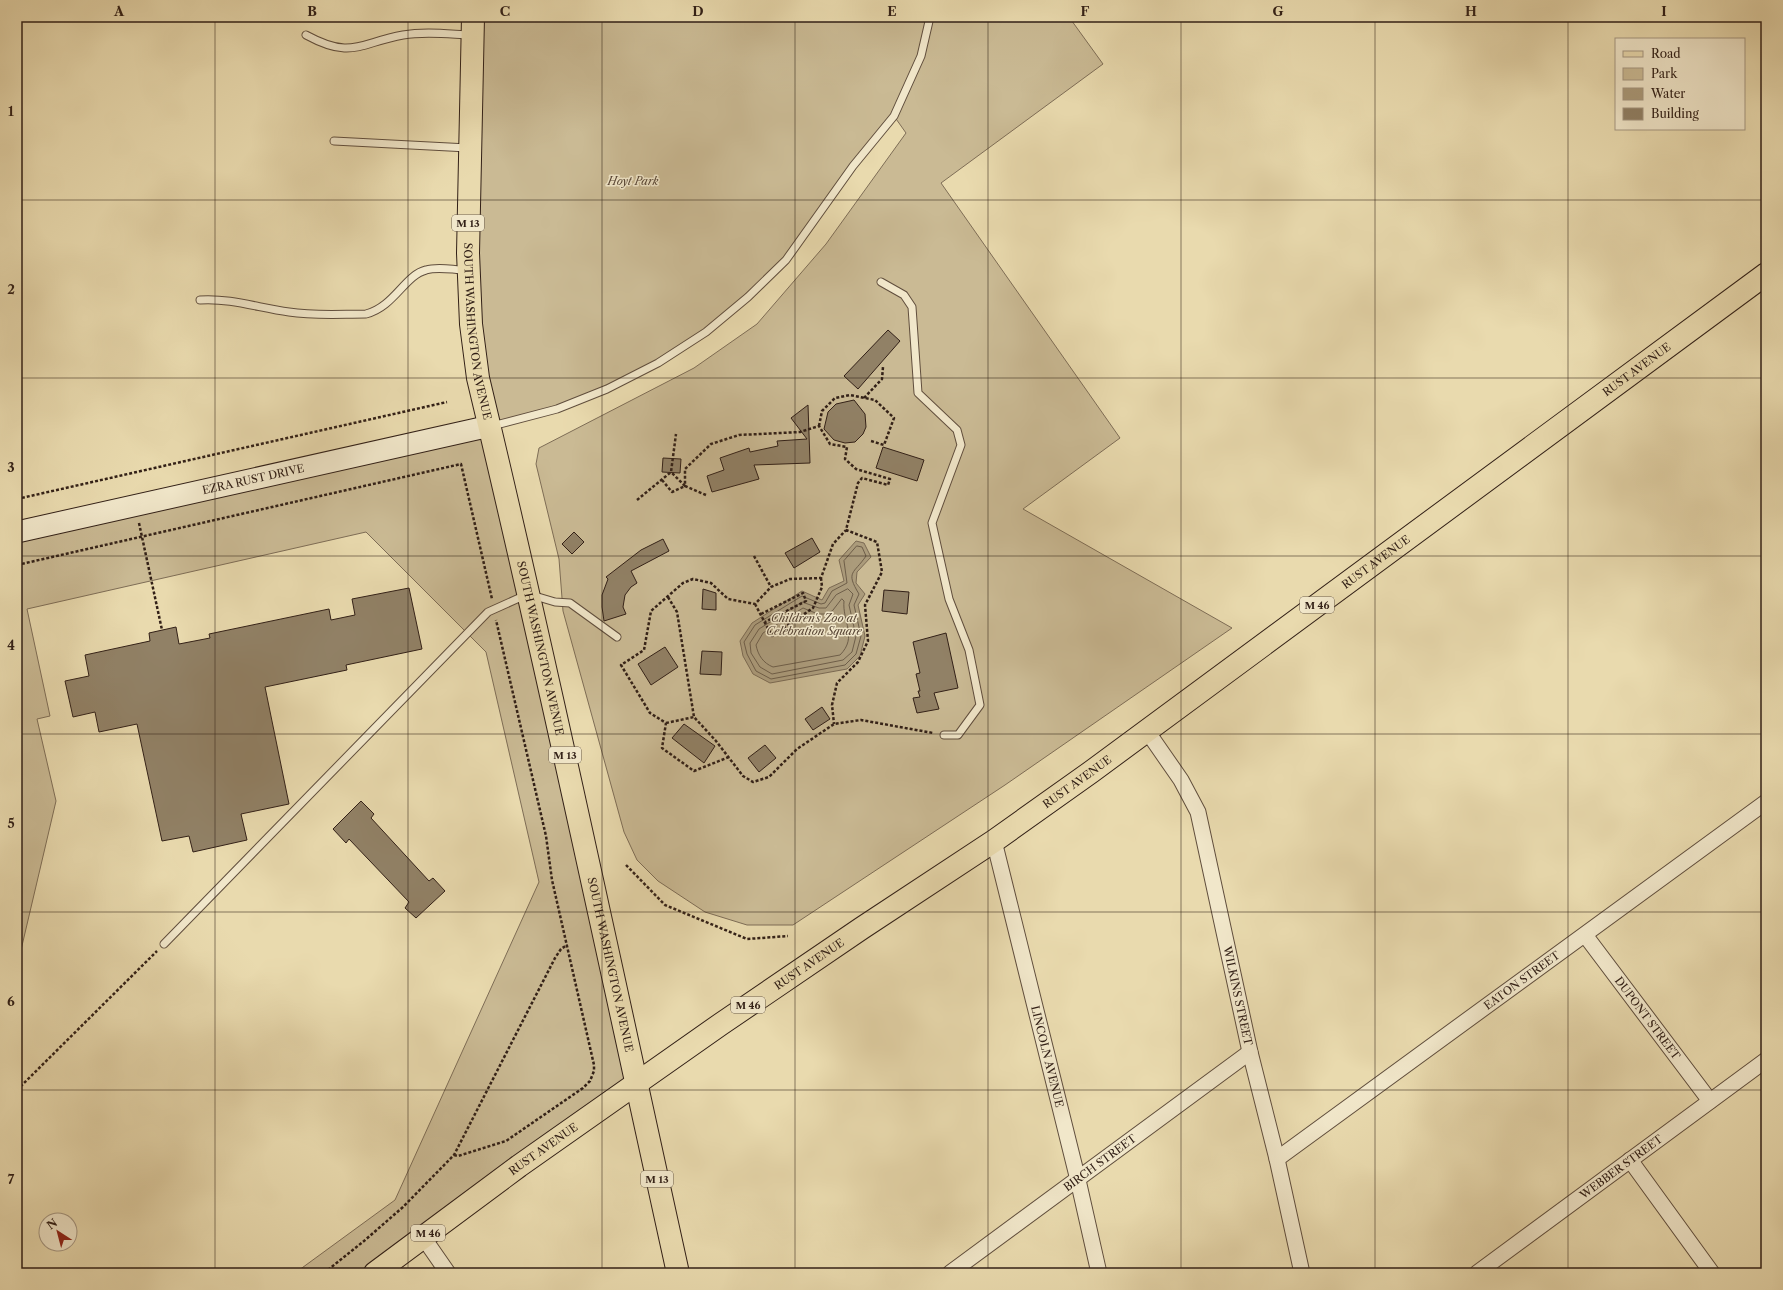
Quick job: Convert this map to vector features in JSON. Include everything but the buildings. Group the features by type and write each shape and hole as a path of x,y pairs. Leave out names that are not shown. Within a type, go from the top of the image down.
{"main road":[{"name":"SOUTH WASHINGTON AVENUE","path":"473,26 468,271 471,324 478,378 599,906 636,1084 678,1273"},
{"name":"RUST AVENUE","path":"375,1273 519,1166 721,1024 815,959 994,841 1147,731 1766,274"},
{"name":"EZRA RUST DRIVE","path":"17,532 490,426"}],"street":[{"name":"WILKINS STREET","path":"1147,731 1181,780 1198,812 1250,1052 1277,1159 1302,1273"},
{"name":"EATON STREET","path":"1277,1159 1766,802"},
{"name":"LINCOLN AVENUE","path":"994,841 1078,1180 1099,1273"},
{"name":"DUPONT STREET","path":"1585,934 1710,1101"},
{"name":"BIRCH STREET","path":"950,1273 1250,1052"},
{"name":"WEBBER STREET","path":"1477,1273 1766,1060"},
{"path":"1630,1160 1712,1273"},
{"path":"423,1237 448,1273"}],"lane":[{"path":"490,426 557,409 607,389 658,362 706,332 748,297 786,260 853,166 894,116 921,56 930,17"},
{"path":"306,35 332,47 347,49 402,35 473,26"},
{"path":"334,141 470,148"},
{"path":"200,300 223,299 266,309 302,314 366,314 374,312 384,306 423,270 433,268 468,271"},
{"path":"881,282 904,295 912,307 918,393 957,430 961,445 932,523 949,600 969,650 980,705 958,735 944,735"},
{"path":"164,944 488,612 528,594 555,602 570,602 616,637"}],"path":[{"path":"864,398 882,379 883,367"},
{"path":"694,717 666,723 650,713 621,665 644,650 651,611 683,583 694,578 711,583 728,599 755,604 772,636 813,608 822,587 821,578 833,544 846,530 858,483 862,478 888,485 890,479 856,469 845,459 847,447 830,444 819,426 822,411 835,398 850,395 875,400 894,418 884,445 871,441"},
{"path":"17,499 446,402"},
{"path":"685,486 685,469 711,444 739,435 800,432 819,426"},
{"path":"637,500 671,472 676,434"},
{"path":"17,565 461,464 546,836 552,880 594,1065 594,1071 590,1081 506,1140 458,1156 454,1155"},
{"path":"671,472 685,486 706,495"},
{"path":"662,480 672,492 685,486"},
{"path":"135,506 162,630"},
{"path":"834,724 832,705 837,683 858,662 868,641 865,605 882,572 876,542 846,530"},
{"path":"754,556 771,587"},
{"path":"755,604 771,587 790,579 821,578"},
{"path":"761,614 803,593 806,602 765,622"},
{"path":"668,597 677,612 694,717 729,757 743,776 753,782 769,777 797,749 834,724 861,720 944,735"},
{"path":"666,723 662,748 694,771 729,757"},
{"path":"626,865 665,905 747,939 788,936"},
{"path":"17,1090 164,944"},
{"path":"324,1273 403,1207 454,1155 555,958 561,949 567,946"}],"green space":[{"name":"Children's Zoo at Celebration Square","path":"473,17 1069,17 1103,64 941,183 1120,438 1023,509 1232,628 1005,785 793,925 747,925 705,912 658,881 637,860 624,832 563,611 559,559 536,464 539,448 694,368 757,324 826,244 906,133 894,116 786,260 748,297 658,363 557,409 490,426 478,378"},
{"path":"490,426 636,1084 375,1273 295,1273 395,1200 539,882 486,652 366,532 27,609 50,716 37,719 56,801 17,967 17,532"}],"water":[{"path":"856,541 864,543 871,557 857,572 856,583 865,594 858,605 865,636 860,656 847,669 770,683 753,674 743,656 740,641 752,623 802,591 822,600 829,588 844,581 839,560"}],"park label":[{"name":"Hoyt Park","path":"633,181"}]}
